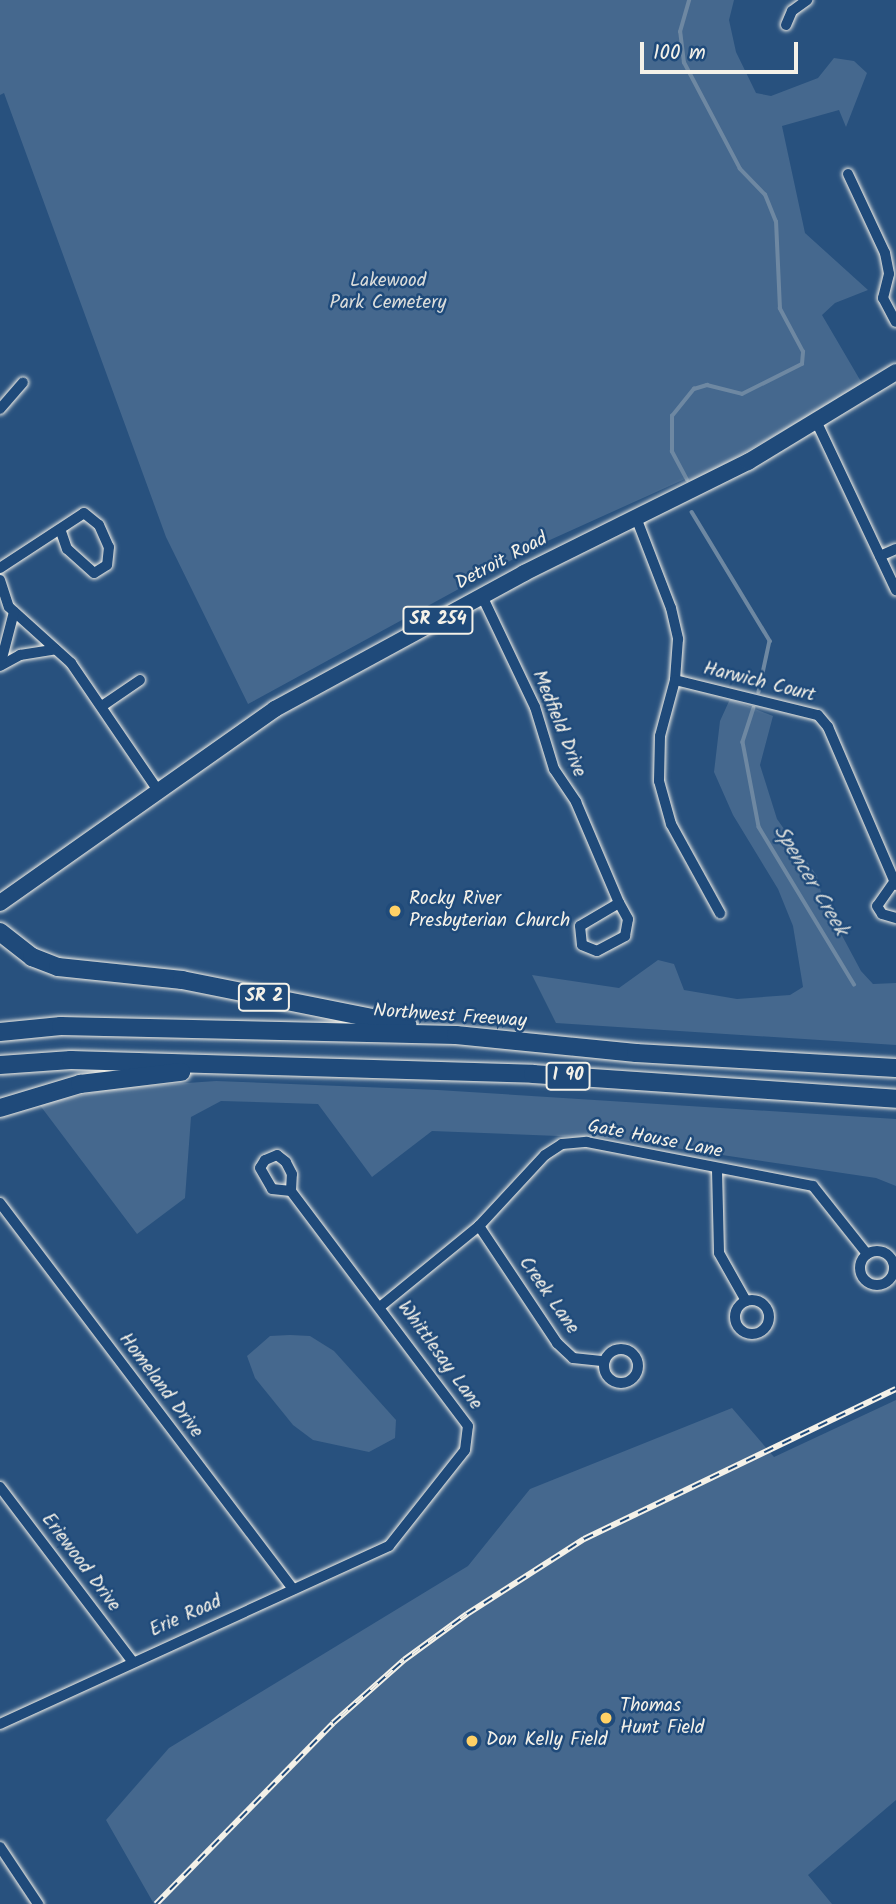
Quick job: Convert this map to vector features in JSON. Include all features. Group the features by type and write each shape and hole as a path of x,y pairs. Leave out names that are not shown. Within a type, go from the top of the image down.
{"highway":[{"name":"SR 2","path":"0,932 32,957 58,967 182,980 456,1035"},
{"name":"Northwest Freeway","path":"0,1032 61,1026 456,1035 624,1053 896,1068"},
{"name":"I 90","path":"0,1065 71,1060 533,1074 896,1099"},
{"path":"0,1108 80,1084 239,1065"}],"main road":[{"name":"Detroit Road","path":"0,903 157,789 275,709 482,596 637,520 817,423 896,372"}],"street":[{"path":"786,25 792,11 807,0"},
{"path":"848,174 885,253 889,274 883,298 896,322"},
{"path":"0,409 23,383"},
{"path":"817,423 896,590"},
{"path":"0,568 84,513 92,519 109,547 107,565 94,573 67,549 60,529"},
{"path":"637,520 671,608 678,639 675,680 660,736 659,781 671,824 720,913"},
{"path":"880,556 896,549"},
{"path":"0,580 14,612 56,649 102,706 157,789"},
{"name":"Medfield Drive","path":"482,596 535,707 554,769 576,802 628,919 625,936 597,951 582,945 580,926 619,903"},
{"path":"1,666 14,612"},
{"path":"1,666 20,655 56,649"},
{"path":"102,706 140,680"},
{"name":"Harwich Court","path":"675,680 818,715 828,727 893,871 895,884 877,906 886,917 896,918"},
{"name":"Gate House Lane","path":"381,1306 479,1226 545,1155 562,1144 587,1142 717,1171 813,1186 867,1254"},
{"path":"717,1171 719,1253 746,1301"},
{"name":"Whittlesay Lane","path":"291,1191 381,1306 468,1426 465,1450 388,1546"},
{"name":"Homeland Drive","path":"0,1203 293,1589"},
{"name":"Creek Lane","path":"479,1226 557,1343 573,1358 604,1361"},
{"name":"Eriewood Drive","path":"0,1487 132,1661"},
{"name":"Erie Road","path":"0,1724 132,1661 388,1546"},
{"path":"0,1847 38,1904"},
{"path":"22,1904 31,1894"}],"green space":[{"name":"Lakewood Park Cemetery","path":"0,0 734,0 729,20 736,52 756,93 771,96 818,78 834,58 854,61 867,73 846,127 839,110 782,126 805,233 868,290 835,303 822,315 863,385 688,485 682,472 685,479 541,544 248,704 166,537 4,93 0,95"},
{"path":"730,699 773,716 760,765 777,819 817,876 823,900 861,971 873,984 896,983 896,1045 556,1023 532,975 619,988 658,960 674,964 684,990 737,999 790,995 803,987 793,926 778,889 733,815 714,772 720,721"},
{"path":"216,1081 438,1090 896,1119 896,1186 876,1178 608,1138 432,1131 372,1177 318,1104 221,1101 191,1117 185,1198 137,1234 39,1104 115,1088"},
{"path":"270,1336 310,1336 334,1351 396,1420 395,1438 369,1452 313,1440 293,1425 255,1378 247,1356"},
{"path":"896,1400 896,1800 808,1875 832,1904 154,1904 106,1820 169,1748 468,1566 530,1489 732,1408 774,1457"}],"waterway":[{"name":"Spencer Creek","path":"687,480 672,452 672,416 694,389 707,385 742,394 802,364 803,352 780,309 776,222 765,195 740,169 684,63 680,32 689,0"},
{"name":"Spencer Creek","path":"692,512 770,641 759,692"},
{"name":"Spencer Creek","path":"754,708 743,742 759,827 854,984"}],"railway":[{"path":"156,1904 333,1723 404,1660 467,1614 584,1539 896,1389"}],"place":[{"name":"Rocky River Presbyterian Church","path":"395,911"},
{"name":"Thomas Hunt Field","path":"606,1718"},
{"name":"Don Kelly Field","path":"472,1741"}]}
